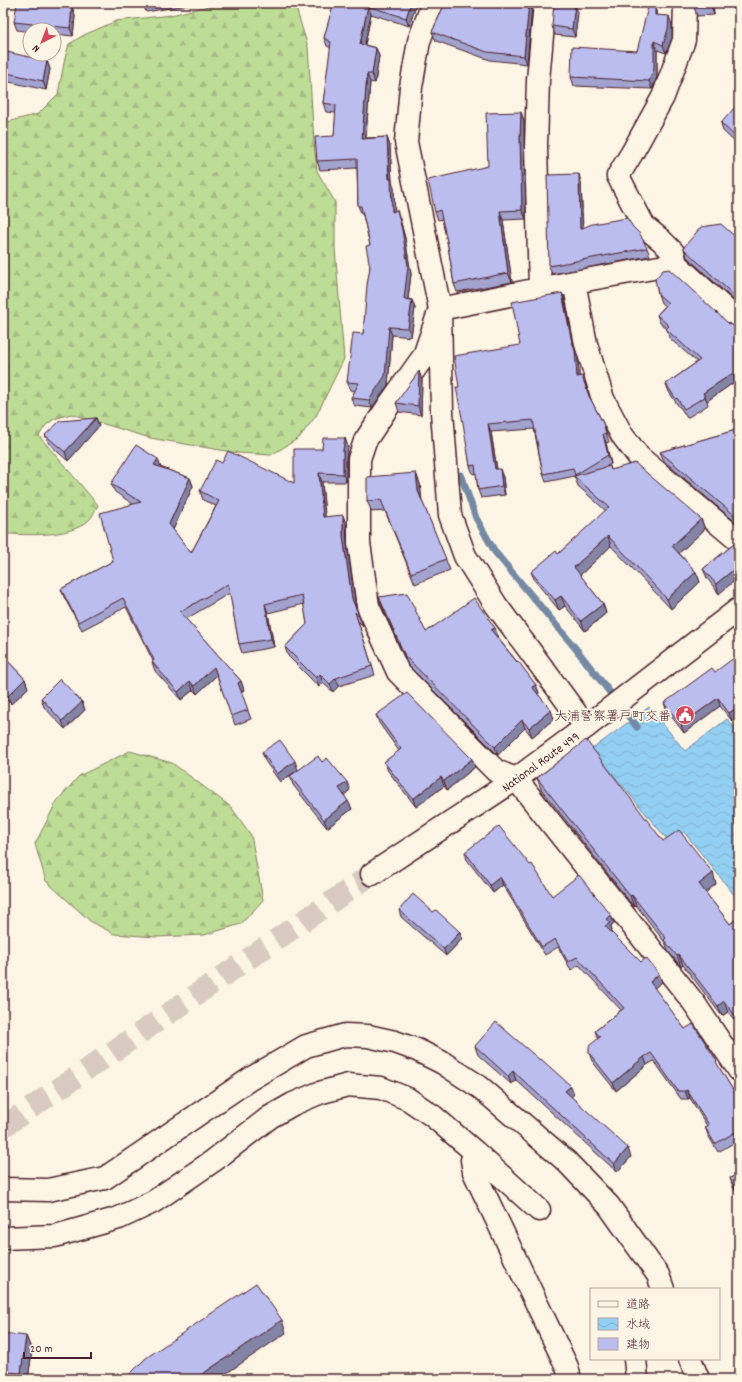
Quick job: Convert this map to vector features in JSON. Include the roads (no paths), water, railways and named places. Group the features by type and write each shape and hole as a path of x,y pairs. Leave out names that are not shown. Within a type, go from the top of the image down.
{"main road":[{"path":"433,3 419,41 411,87 406,142 440,309 442,412 450,515 465,556 492,599 586,727"},
{"path":"540,289 536,147 538,80 545,3"},
{"path":"685,3 684,40 663,97 618,176 644,226 673,252 676,264 739,322"},
{"path":"440,309 574,282 676,264"},
{"path":"574,282 586,344 603,399 622,435 639,457 739,541"},
{"path":"440,309 424,356 365,441 359,459 359,543 368,606 398,672 496,771 516,779 694,1003 739,1070"},
{"name":"National Route 499","path":"372,874 516,779 739,609"},
{"path":"3,1190 48,1190 105,1178 250,1079 306,1046 344,1036 368,1036 395,1042 417,1050 443,1063 481,1088 566,1161 609,1206 658,1275 663,1288"},
{"path":"3,1238 55,1236 120,1218 153,1202 213,1161 270,1117 292,1104 319,1093 348,1085 381,1088 408,1099 433,1116 539,1210"},
{"path":"475,1152 472,1160 474,1172 567,1367 570,1379"},
{"path":"635,1360 637,1379"},
{"path":"690,1360 698,1379"}],"water":[{"path":"649,707 685,751 727,719 734,727 739,723 739,901 684,832 670,843 592,749"}],"waterway":[{"path":"461,475 476,518 495,552 576,649 637,727"}],"tunnel":[{"path":"3,1127 372,874"}],"place":[{"name":"大浦警察署戸町交番","path":"685,715"}]}
